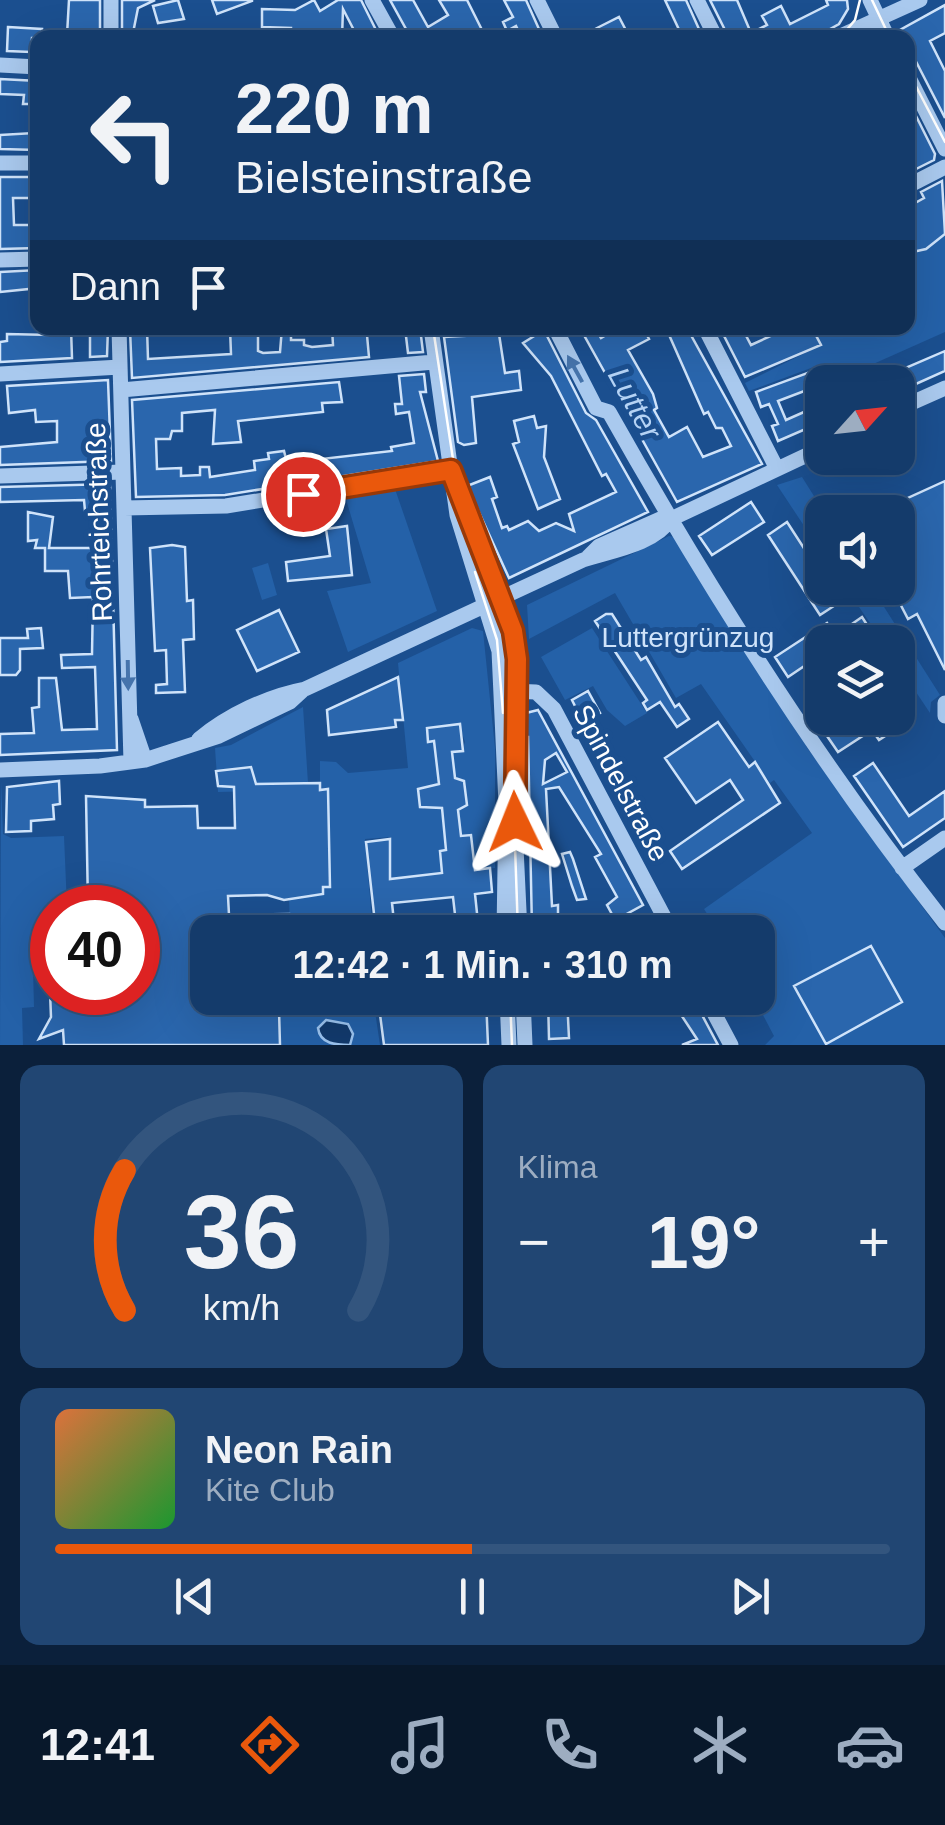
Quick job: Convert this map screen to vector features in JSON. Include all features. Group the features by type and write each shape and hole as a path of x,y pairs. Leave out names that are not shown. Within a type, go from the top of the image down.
{"street":[{"path":"111,0 111,30"},
{"path":"372,0 389,30"},
{"path":"537,0 552,30"},
{"path":"698,0 712,30"},
{"path":"851,30 860,0"},
{"path":"870,0 884,30"},
{"path":"860,30 920,0"},
{"path":"0,65 30,67"},
{"path":"915,89 943,140"},
{"path":"0,163 30,163"},
{"path":"915,182 945,167"},
{"path":"0,260 30,259"},
{"name":"Rohrteichstraße","path":"119,335 129,716 138,761"},
{"path":"432,335 462,539 495,601 497,640 509,691 519,915"},
{"path":"559,335 596,408 608,412 809,738 945,923"},
{"path":"709,335 777,469"},
{"path":"120,390 434,362"},
{"path":"0,374 120,366"},
{"path":"915,401 945,388"},
{"path":"915,411 945,398"},
{"path":"0,770 138,761 219,736 305,689 588,557 604,556 659,532 671,519 805,456"},
{"path":"124,508 226,506 451,470"},
{"path":"0,476 123,472"},
{"path":"504,915 509,691"},
{"name":"Spindelstraße","path":"509,691 542,696 554,709 663,915"},
{"path":"944,705 945,716"},
{"path":"902,868 945,838"},
{"path":"508,1015 509,1045"},
{"path":"524,1015 525,1045"},
{"path":"715,1015 731,1045"}],"green space":[{"path":"945,234 945,332 871,365 805,365 805,370 749,391 745,383 821,345 816,335 915,335 915,251"},
{"path":"802,477 813,495 805,495 805,527 777,485"},
{"path":"395,489 437,611 348,652 327,591 371,583 345,496"},
{"name":"Luttergrünzug","path":"669,536 674,537 808,742 806,746 945,938 945,1045 765,1045 774,1036 763,1015 775,1015 775,915 708,915 704,909 812,833 774,780 770,783 701,684 676,698 615,593 529,639 527,605"},
{"path":"268,563 277,595 262,600 252,568"},
{"path":"858,605 883,605 896,625 871,625"},
{"path":"472,628 483,631 495,748 495,868 466,871 473,849 471,835 461,836 458,810 467,804 464,782 455,778 452,752 462,751 465,742 459,724 427,728 428,741 434,741 439,784 418,789 424,809 441,808 446,850 440,851 441,864 449,872 390,879 391,837 365,839 372,915 290,915 289,895 330,886 327,789 320,790 320,761 336,762 348,773 408,768 398,663"},
{"path":"592,628 647,713 625,726 607,710 593,686 565,700 541,657"},
{"path":"915,656 940,695 931,702 930,713 915,690"},
{"path":"303,707 308,783 262,784 261,791 218,792 215,748 231,745"},
{"path":"1,781 3,834 11,838 64,836 66,885 30,885 30,1007 22,1008 23,1045 0,1045"},
{"path":"279,1015 376,1015 380,1045 280,1045"}],"shaded area":[{"path":"326,1020 348,1024 353,1034 350,1045 334,1044 322,1037 318,1028"}],"building":[{"path":"69,0 100,0 100,30 67,30"},
{"path":"122,0 155,0 138,8 134,30 122,30"},
{"path":"178,0 184,19 158,23 153,6"},
{"path":"212,0 252,0 252,1 217,14"},
{"path":"314,0 320,11 338,0 361,0 376,30 354,30 343,9 342,30 262,27 262,9 295,10"},
{"path":"390,0 413,0 428,27 448,15 439,0 467,0 482,30 407,30"},
{"path":"504,0 526,0 539,30 518,30 516,26 507,30 503,22 513,17"},
{"path":"665,0 686,0 699,30 679,30"},
{"path":"710,0 737,0 750,30 725,30"},
{"path":"826,0 847,0 848,9 839,24 828,30 757,30 767,25 762,16 781,6 790,24 828,5"},
{"path":"945,5 945,33 930,41 945,71 945,118 915,60 915,30 900,30"},
{"path":"619,17 626,30 593,30"},
{"path":"8,27 42,29 30,30 30,52 7,51"},
{"path":"0,79 30,81 30,104 23,104 24,95 0,94"},
{"path":"915,114 935,154 934,160 915,170"},
{"path":"30,133 30,150 0,149 0,135"},
{"path":"0,177 30,177 30,198 13,198 14,225 30,225 30,248 0,249"},
{"path":"942,181 945,234 926,249 915,251 915,203 924,198 921,192"},
{"path":"30,270 30,289 0,292 0,272"},
{"path":"7,334 71,335 72,358 0,362 0,342 7,341"},
{"path":"90,335 108,335 107,356 90,357"},
{"path":"130,335 147,335 148,359 231,354 230,335 258,335 258,351 263,353 280,352 281,335 304,340 304,345 312,347 333,345 332,335 367,335 369,357 132,378"},
{"path":"406,335 421,335 423,352 408,353"},
{"path":"499,335 505,373 519,371 521,390 472,397 476,443 458,442 444,337"},
{"path":"536,335 547,335 586,413 596,420 648,512 509,578 467,486 490,477 497,497 492,499 502,528 507,526 509,530 528,521 539,531 556,523 574,531 569,514 616,492 606,474 602,476 551,376 523,343"},
{"path":"584,335 647,335 649,339 628,350 653,394 657,408 654,410 669,437 687,427 703,457 731,446 722,428 716,428 708,412 704,414 669,335 691,335 762,464 677,502"},
{"path":"724,335 746,335 751,345 773,335 816,335 821,345 745,377"},
{"path":"945,351 945,371 915,384 912,365"},
{"path":"424,374 426,392 420,392 438,461 225,495 136,497 132,400 339,382 342,402 322,403 323,412 238,421 241,442 213,444 215,410 182,413 182,431 172,431 170,439 156,439 157,469 181,468 181,476 200,475 200,467 209,467 210,477 255,470 254,461 269,459 268,453 284,451 287,463 392,451 391,447 414,443 409,412 396,414 395,404 402,404 399,376"},
{"path":"805,374 805,391 778,401 786,420 805,412 805,429 778,441 772,426 778,424 769,404 761,407 756,392"},
{"path":"108,380 111,461 0,465 0,447 57,442 57,421 36,422 35,410 9,413 7,386"},
{"path":"534,416 537,428 546,426 544,457 560,499 538,509 513,444 519,442 514,421"},
{"path":"945,481 945,670 917,614 908,619 901,605 915,605 914,495"},
{"path":"110,484 117,750 0,755 0,734 34,733 32,708 39,707 39,678 56,678 62,730 97,729 95,667 62,668 61,655 92,654 93,597 70,598 68,571 45,571 45,548 35,548 37,540 28,541 28,512 53,517 49,548 93,548 91,514 85,511 84,500 0,502 0,487"},
{"path":"751,502 764,522 712,555 699,536"},
{"path":"787,522 805,550 805,592 768,535"},
{"path":"347,526 352,575 288,581 286,562 330,556 326,529"},
{"path":"185,547 187,601 193,600 194,639 183,640 185,692 156,693 156,685 167,684 166,650 155,651 150,548"},
{"path":"814,605 835,605 820,615"},
{"path":"279,610 299,652 257,671 237,630"},
{"path":"612,614 641,660 646,657 675,707 679,704 689,719 677,727 660,702 647,710 643,703 647,700 595,621"},
{"path":"862,617 867,625 850,625"},
{"path":"41,628 43,648 20,649 20,670 16,675 0,675 0,638 28,638 27,629"},
{"path":"805,637 805,666 788,677 775,657"},
{"path":"398,677 403,720 395,720 396,727 329,735 327,710"},
{"path":"588,691 600,713 583,722 572,700"},
{"path":"538,710 643,905 625,915 612,915 607,905 617,897 595,857 601,854 559,787 546,789 552,906 558,905 558,915 532,915 526,713","holes":["556,753 567,772 543,784 545,760"]},
{"path":"718,722 749,767 755,762 780,803 682,869 670,851 743,800 730,780 696,803 665,758"},
{"path":"460,724 463,751 452,752 455,778 464,781 467,805 458,810 461,836 471,835 475,870 490,868 492,892 475,894 477,915 455,915 453,897 392,903 393,915 374,915 366,842 390,839 390,879 442,873 440,851 446,850 442,808 420,807 418,789 439,784 434,741 428,742 427,728"},
{"path":"826,735 864,735 838,752"},
{"path":"873,763 909,816 945,791 945,818 903,847 854,776"},
{"path":"251,767 256,784 320,783 320,790 328,789 330,887 323,887 323,894 284,900 267,895 228,896 229,915 190,915 190,1015 279,1015 280,1045 64,1045 63,1030 39,1039 51,1015 160,1015 160,885 88,885 86,796 145,800 145,807 197,806 198,828 235,828 234,787 218,786 216,771"},
{"path":"59,781 60,804 53,805 54,819 31,821 31,831 6,832 7,787"},
{"path":"570,852 586,899 577,900 572,886 562,854"},
{"path":"871,946 902,1002 826,1044 794,986"},
{"path":"380,1015 487,1015 488,1045 384,1045"},
{"path":"548,1015 568,1015 569,1038 549,1039"},
{"path":"681,1015 702,1015 718,1045 682,1045 697,1039"}],"tram line":[{"path":"847,30 855,20 860,0"},
{"path":"872,0 886,30"},
{"path":"915,84 945,142"},
{"path":"434,335 458,492 506,608 517,659 512,760 517,915"},
{"path":"475,572 497,640 503,713"},
{"path":"511,1015 512,1045"}],"route":[{"path":"303,494 451,470 513,631 517,659 512,759 515,822"}],"water label":[{"name":"Lutter","path":"635,403"}]}
